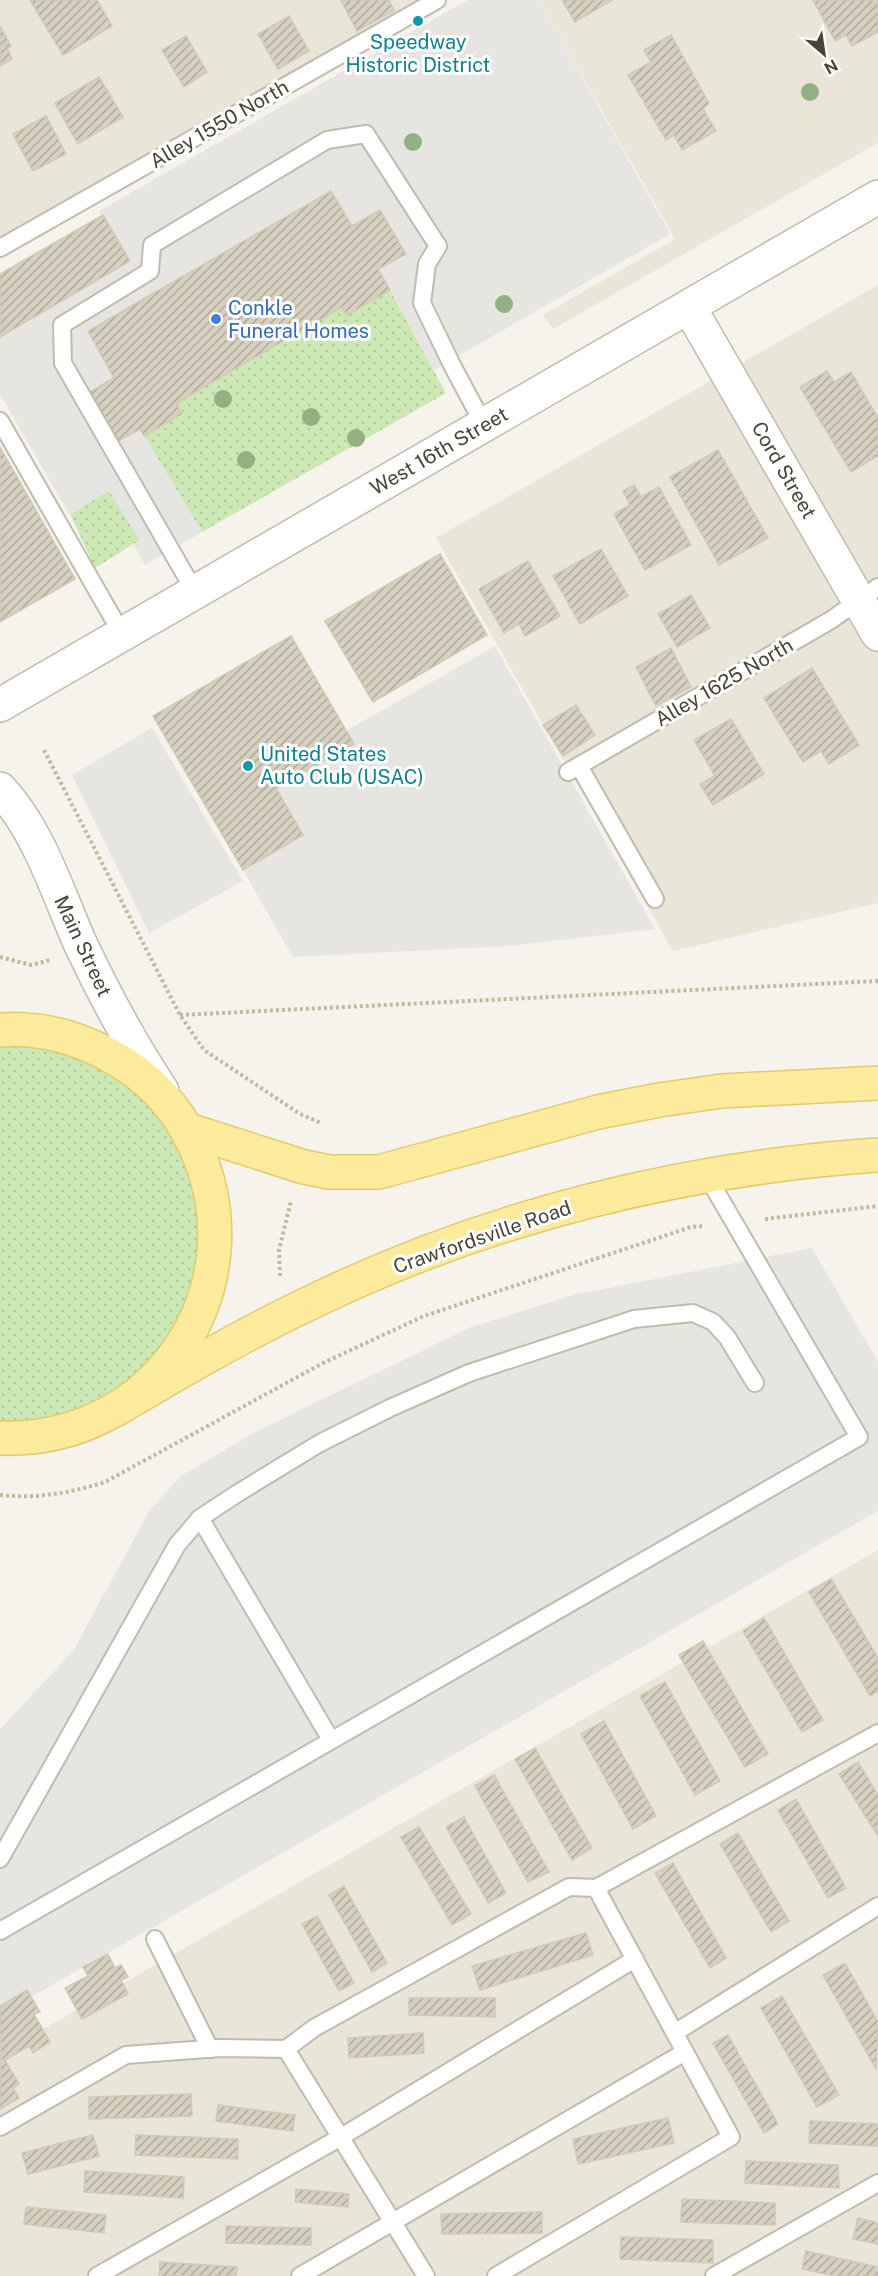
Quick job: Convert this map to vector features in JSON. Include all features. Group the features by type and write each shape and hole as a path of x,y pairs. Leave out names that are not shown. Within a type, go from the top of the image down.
{"main road":[{"path":"0,1030 38,1031 94,1046 142,1076 170,1103 188,1130 204,1165 212,1192 215,1248 211,1276 192,1329 177,1353 159,1375 115,1410 89,1423 61,1432 32,1437 0,1438"},
{"path":"188,1130 304,1167 328,1172 379,1172 598,1112 659,1100 722,1091 878,1083"},
{"name":"Crawfordsville Road","path":"115,1410 244,1335 315,1300 461,1240 536,1216 612,1196 707,1176 767,1166 878,1155"}],"street":[{"name":"West 16th Street","path":"0,705 878,197"},
{"name":"Cord Street","path":"689,307 868,594 878,634"},
{"name":"Main Street","path":"0,789 16,806 110,1004 170,1103"}],"lane":[{"name":"Alley 1550 North","path":"0,249 437,0"},
{"path":"195,592 63,363 62,325 150,271 152,245 327,140 366,134 438,246 427,264 422,303 484,425"},
{"path":"0,421 122,634"},
{"name":"Alley 1625 North","path":"655,899 573,769 831,620 868,594"},
{"path":"0,1930 859,1437 707,1176"},
{"path":"0,1859 177,1545 200,1518 320,1443 390,1408 469,1373 634,1318 693,1313 713,1322 727,1337 755,1383"},
{"path":"200,1518 331,1740"},
{"path":"0,2127 126,2055 210,2049 286,2049 314,2028 569,1887 596,1888 878,1733"},
{"path":"496,2276 731,2137 596,1888"},
{"path":"676,2032 878,1906"},
{"path":"155,1939 210,2049"},
{"path":"97,2276 340,2137 635,1959"},
{"path":"286,2049 426,2276"},
{"path":"300,2276 685,2052"},
{"path":"714,2276 878,2183"}],"path":[{"path":"44,750 180,1015 204,1050 300,1114 321,1123"},
{"path":"0,957 31,965 56,959"},
{"path":"180,1015 878,981"},
{"path":"283,1285 279,1273 279,1250 292,1194"},
{"path":"0,1495 26,1498 60,1494 105,1482 323,1363 424,1316 691,1227 878,1206"}],"shaded area":[{"path":"0,0 419,0 0,241"},
{"path":"468,0 539,0 670,234 434,370 378,269 405,254 381,210 352,226 331,191 88,331 114,378 90,392 118,441 140,429 202,532 145,565 134,545 140,540 109,491 69,514 0,394 0,337 129,261 99,211"},
{"path":"539,0 878,0 878,143 553,329 543,315 675,239"},
{"path":"878,285 878,903 673,951 436,538"},
{"path":"495,646 655,929 509,946 293,957 243,870 303,835 276,788 353,744 346,731"},
{"path":"152,728 243,881 149,933 72,775"},
{"path":"812,1248 878,1362 878,1511 0,2015 0,1729 73,1651 150,1510 181,1476 255,1432 471,1327 573,1295"},
{"path":"878,1550 878,2276 0,2276 0,2054"}],"green space":[{"path":"390,290 446,393 202,532 144,436 182,415 176,403 342,307 347,315"},
{"path":"109,490 140,540 95,568 70,514"},
{"path":"0,1030 38,1031 170,1103 215,1248 138,1393 0,1438"}],"building":[{"path":"30,0 97,0 112,26 63,55"},
{"path":"341,0 389,0 394,11 357,31"},
{"path":"562,0 612,0 575,22"},
{"path":"813,0 878,0 878,32 852,46 846,35 835,41"},
{"path":"289,16 309,51 278,69 258,34"},
{"path":"0,26 11,46 7,48 12,59 0,66"},
{"path":"671,35 709,103 703,109 716,131 682,150 674,135 666,140 628,75 651,62 644,50"},
{"path":"186,36 207,72 184,87 162,50"},
{"path":"99,77 123,117 78,144 55,103"},
{"path":"46,116 66,154 33,171 13,134"},
{"name":"Conkle Funeral Homes","path":"331,191 352,226 380,210 406,254 378,269 390,290 347,315 342,307 176,403 182,414 144,436 140,429 118,441 90,392 114,378 88,331"},
{"path":"103,215 130,261 0,337 0,274"},
{"path":"827,371 834,382 851,372 878,418 878,456 851,472 800,387"},
{"path":"0,447 75,579 0,622"},
{"path":"718,450 768,538 719,565 670,477"},
{"path":"634,485 641,497 659,487 691,545 645,570 614,514 630,505 623,491"},
{"path":"601,549 628,596 580,624 553,576"},
{"path":"440,554 487,635 373,702 325,621"},
{"path":"528,561 560,616 525,636 519,624 504,633 479,589"},
{"path":"691,595 710,628 677,647 658,614"},
{"name":"United States Auto Club (USAC)","path":"291,636 354,744 276,788 303,835 243,870 153,716"},
{"path":"671,648 691,687 656,706 636,667"},
{"path":"812,668 859,745 829,764 821,751 803,762 764,698"},
{"path":"576,705 595,735 563,756 543,725"},
{"path":"731,719 764,774 713,805 700,784 715,776 694,740"},
{"path":"831,1579 878,1658 878,1691 870,1696 809,1592"},
{"path":"764,1618 823,1720 802,1732 743,1631"},
{"path":"703,1641 768,1754 745,1767 679,1655"},
{"path":"665,1682 720,1781 695,1795 640,1696"},
{"path":"604,1721 656,1816 633,1829 581,1734"},
{"path":"535,1748 592,1848 572,1860 515,1759"},
{"path":"858,1762 878,1795 878,1836 839,1774"},
{"path":"494,1775 549,1872 528,1882 475,1786"},
{"path":"796,1799 846,1888 828,1898 778,1810"},
{"path":"464,1817 506,1893 488,1903 446,1827"},
{"path":"419,1827 471,1914 452,1925 401,1837"},
{"path":"738,1833 789,1921 771,1932 720,1844"},
{"path":"673,1863 726,1958 710,1968 655,1873"},
{"path":"344,1886 387,1963 372,1972 329,1895"},
{"path":"317,1916 354,1983 339,1991 302,1924"},
{"path":"586,1933 593,1955 480,1990 472,1966"},
{"path":"108,1954 115,1968 121,1965 128,1977 121,1980 128,1994 82,2019 65,1988 88,1976 83,1967"},
{"path":"845,1963 878,2022 876,2069 823,1975"},
{"path":"27,1990 40,2012 34,2014 50,2042 33,2053 29,2046 5,2060 1,2059 0,2006"},
{"path":"782,1996 839,2095 817,2107 761,2008"},
{"path":"409,1998 495,1998 495,2017 409,2015"},
{"path":"423,2033 424,2053 349,2058 348,2038"},
{"path":"728,2035 778,2124 764,2133 713,2043"},
{"path":"1,2059 5,2060 19,2084 13,2088 19,2098 0,2109"},
{"path":"191,2094 192,2116 89,2119 89,2097"},
{"path":"218,2105 295,2115 293,2131 216,2121"},
{"path":"668,2118 674,2143 578,2164 573,2139"},
{"path":"810,2121 878,2124 878,2146 809,2143"},
{"path":"93,2135 99,2156 28,2174 22,2153"},
{"path":"136,2135 238,2139 238,2159 135,2155"},
{"path":"746,2161 838,2165 839,2188 745,2183"},
{"path":"85,2171 184,2177 183,2198 84,2192"},
{"path":"296,2189 349,2194 348,2207 295,2202"},
{"path":"682,2199 775,2203 775,2225 681,2222"},
{"path":"26,2207 106,2215 104,2233 24,2224"},
{"path":"542,2212 542,2233 442,2234 441,2214"},
{"path":"858,2218 878,2223 878,2244 853,2239"},
{"path":"226,2226 311,2228 311,2245 226,2243"},
{"path":"621,2237 713,2240 713,2263 620,2259"},
{"path":"806,2251 878,2267 878,2276 835,2276 802,2269"},
{"path":"160,2262 237,2267 236,2276 159,2276"}],"place":[{"name":"Speedway Historic District","path":"418,21"},
{"name":"Conkle Funeral Homes","path":"216,319"},
{"name":"United States Auto Club (USAC)","path":"248,766"}]}
